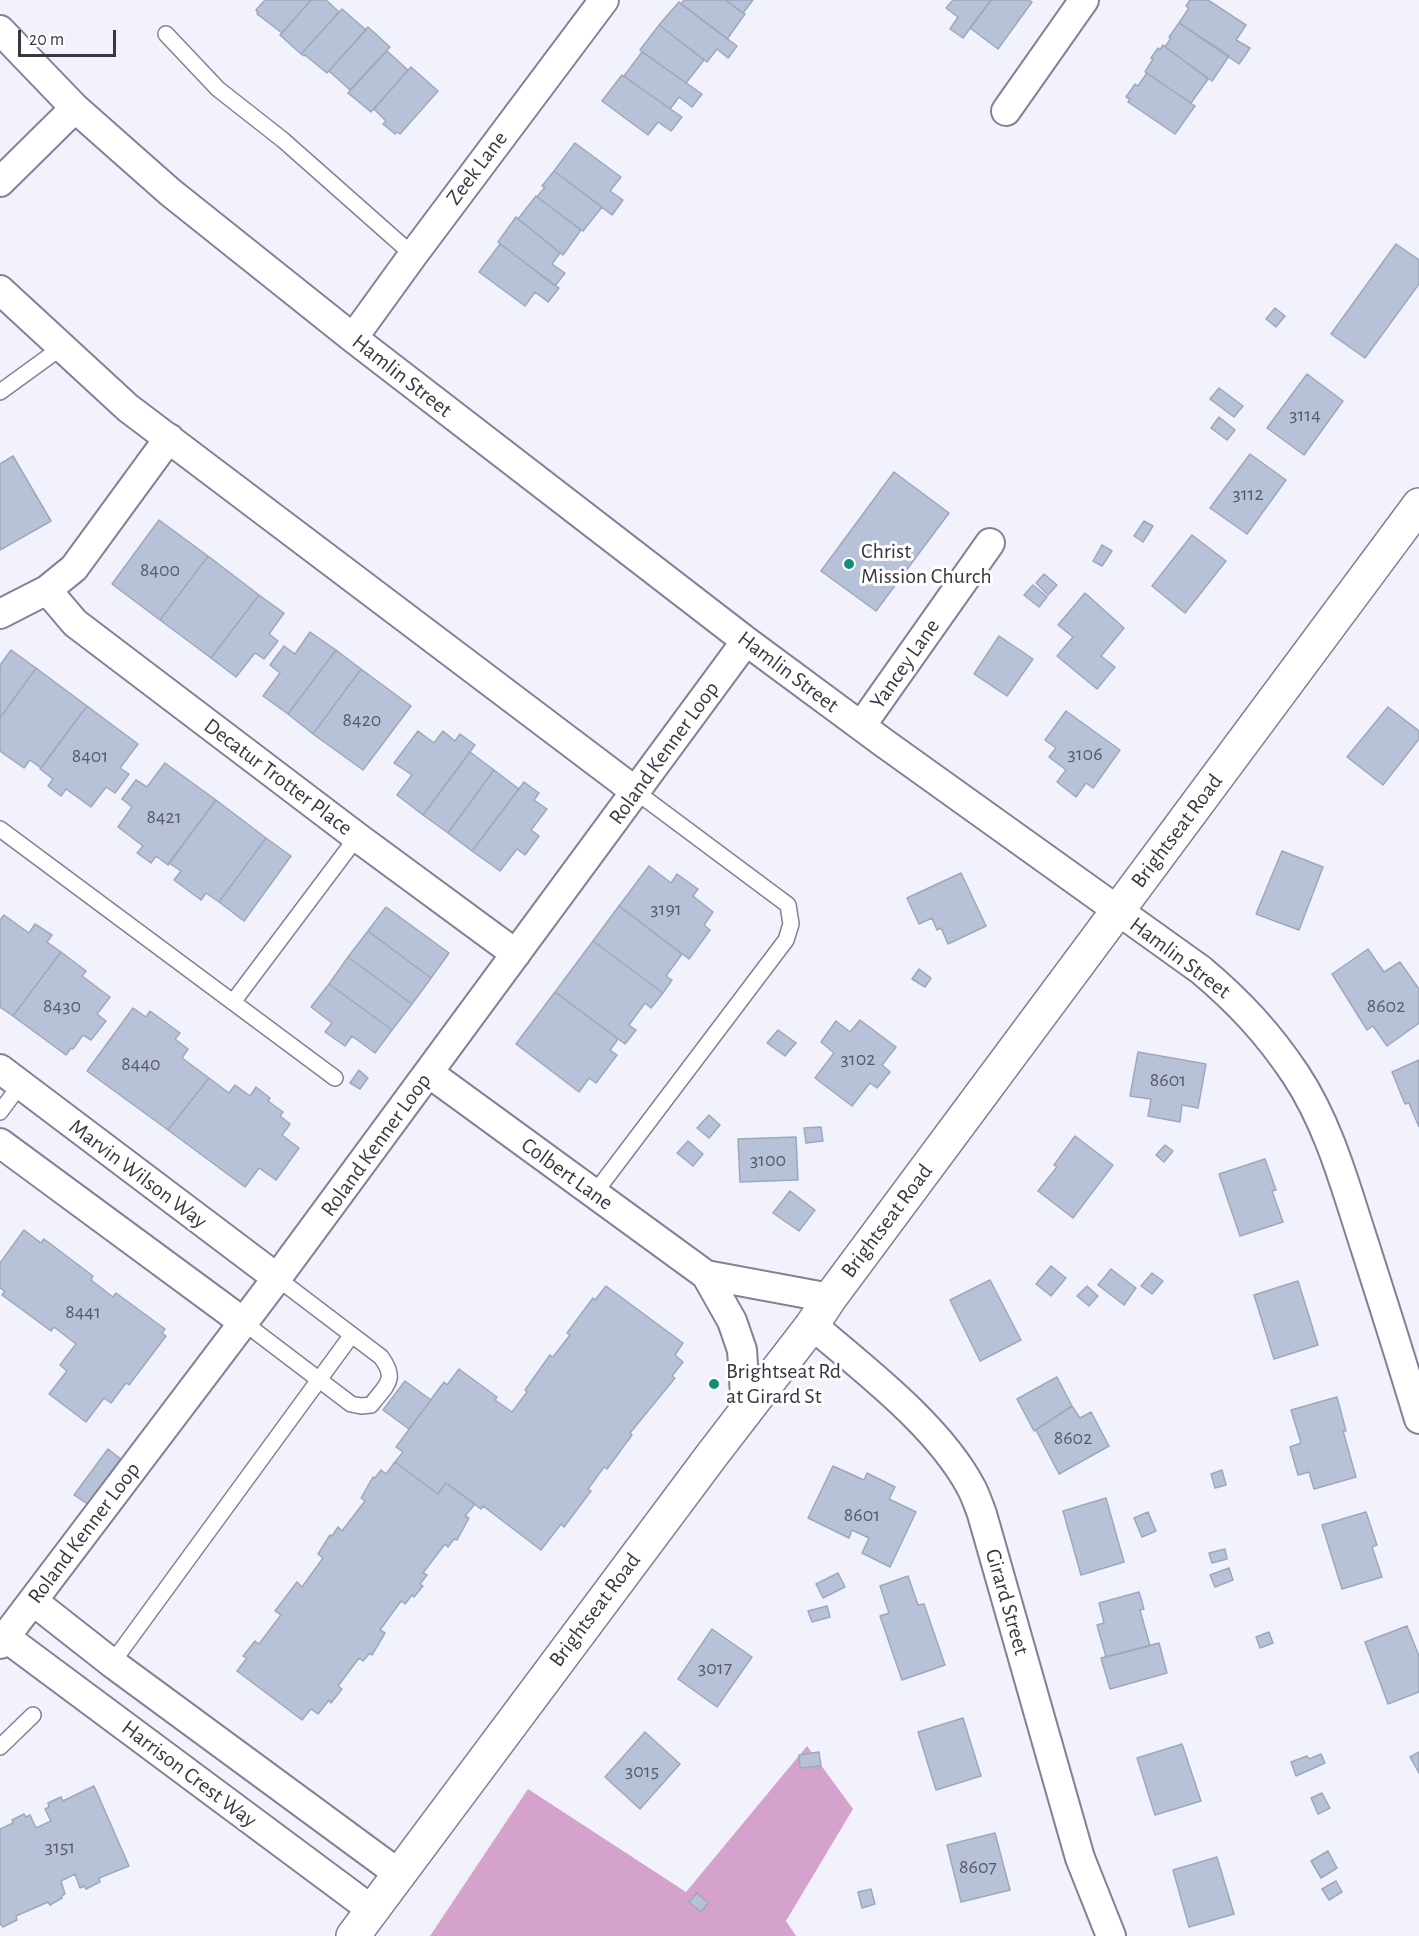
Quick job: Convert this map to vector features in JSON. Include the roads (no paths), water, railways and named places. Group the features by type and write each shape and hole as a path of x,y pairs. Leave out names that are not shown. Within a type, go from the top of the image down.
{"street":[{"name":"Zeek Lane","path":"353,338 604,0"},
{"path":"1006,111 1084,0"},
{"name":"Hamlin Street","path":"0,30 75,108 170,192 353,338 746,641 1201,970 1230,994 1254,1019 1296,1076 1314,1108 1336,1157 1419,1419"},
{"path":"0,182 75,108"},
{"path":"0,290 128,408 635,791"},
{"path":"0,614 47,590 74,568 169,438"},
{"name":"Brightseat Road","path":"353,1936 821,1311 1419,505"},
{"name":"Yancey Lane","path":"861,726 990,543"},
{"name":"Decatur Trotter Place","path":"47,590 75,623 357,837 516,954"},
{"name":"Roland Kenner Loop","path":"3,1641 277,1278 746,641"},
{"name":"Colbert Lane","path":"429,1073 706,1275 821,1311"},
{"name":"Marvin Wilson Way","path":"10,1077 277,1278"},
{"path":"0,1143 243,1322"},
{"name":"Colbert Lane","path":"706,1275 732,1321 742,1350 746,1410"},
{"name":"Girard Street","path":"821,1311 941,1444 972,1489 982,1515 1080,1858 1111,1936"},
{"name":"Harrison Crest Way","path":"33,1601 112,1663 399,1874"},
{"name":"Harrison Crest Way","path":"3,1641 372,1910"}],"lane":[{"path":"166,34 218,89 283,140 413,255"},
{"path":"0,392 62,347"},
{"path":"594,1194 786,940 791,924 788,905 635,791"},
{"path":"0,829 335,1078"},
{"path":"233,1002 357,837"},
{"path":"0,1112 10,1077"},
{"path":"243,1322 351,1404 371,1405 390,1381 389,1368 381,1357 277,1278"},
{"path":"112,1663 351,1336"},
{"path":"0,1747 33,1715"}],"place":[{"name":"Christ Mission Church","path":"849,564"},
{"name":"Brightseat Rd at Girard St","path":"714,1384"}]}
